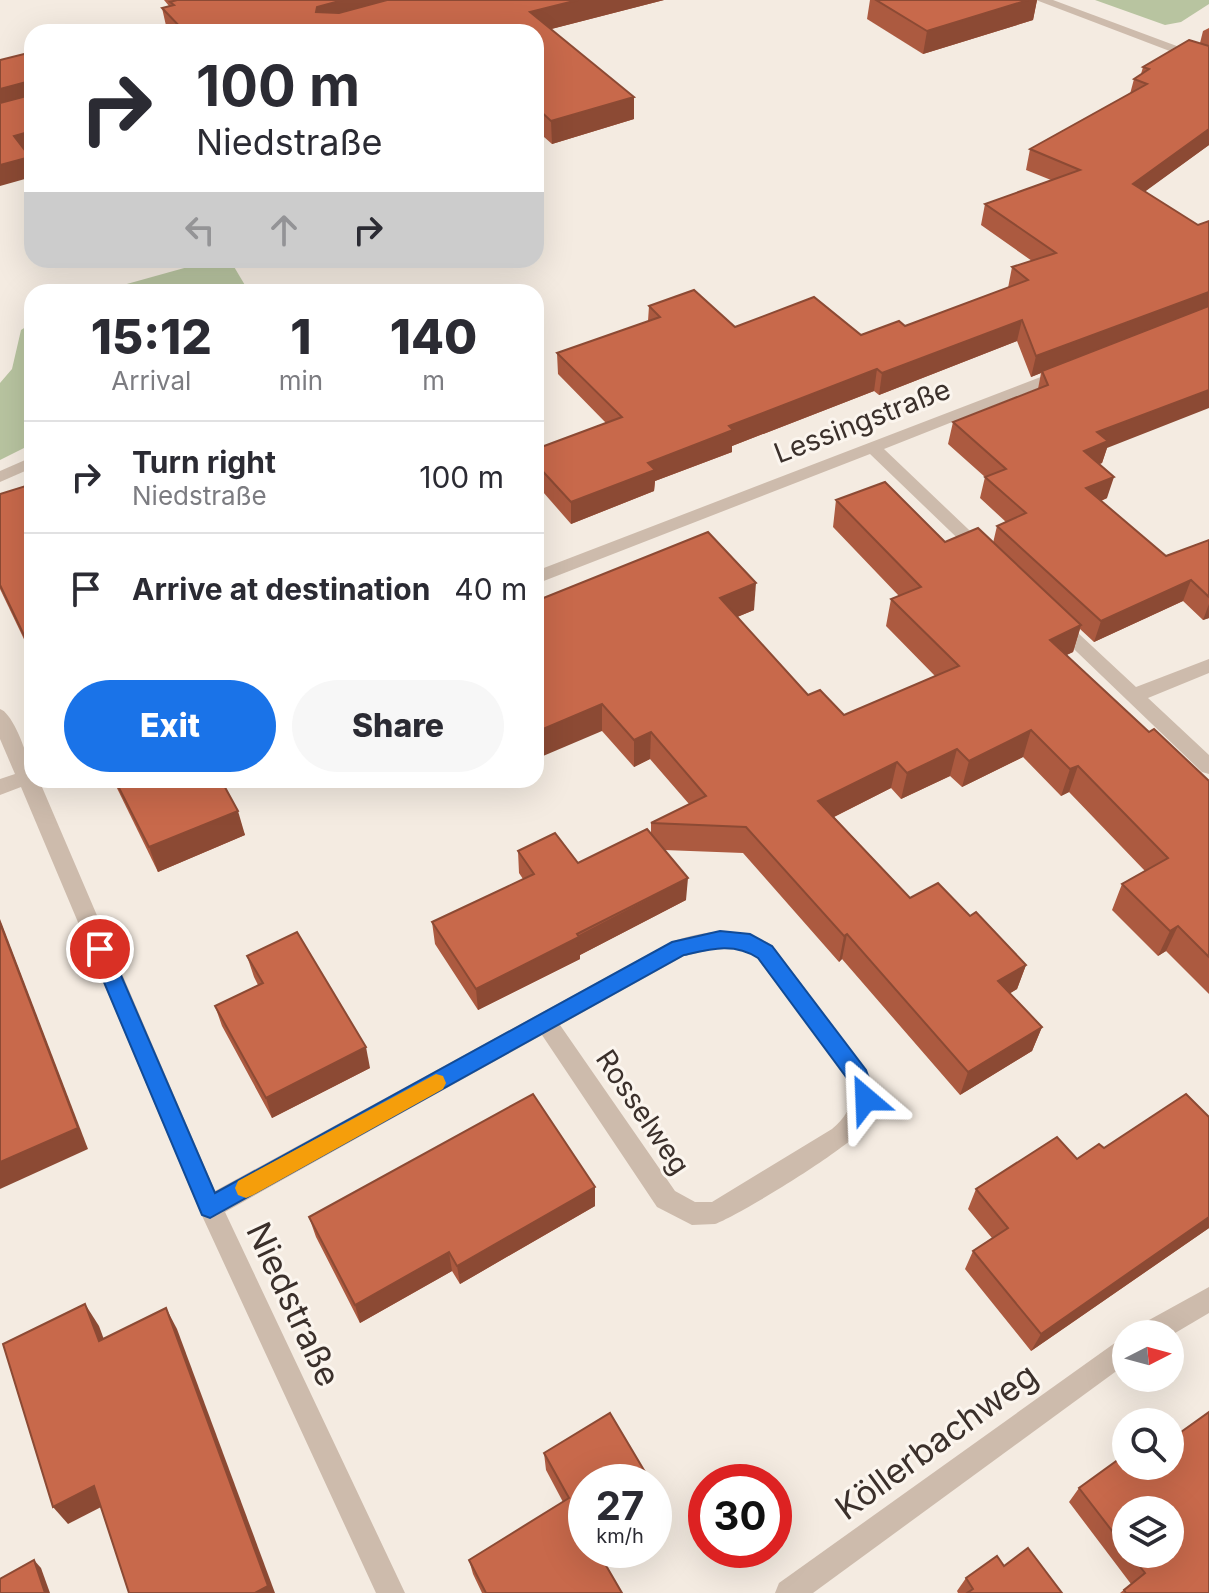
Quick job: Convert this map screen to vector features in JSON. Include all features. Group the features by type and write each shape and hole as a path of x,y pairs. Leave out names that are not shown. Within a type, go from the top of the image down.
{"street":[{"path":"1042,0 1209,62"},
{"name":"Lessingstraße","path":"544,575 1077,367"},
{"path":"872,447 997,566"},
{"path":"0,477 24,466"},
{"path":"1042,609 1209,767"},
{"path":"1133,696 1209,666"},
{"name":"Niedstraße","path":"0,716 24,764"},
{"path":"0,787 24,778"},
{"name":"Niedstraße","path":"35,788 210,1207 391,1593"},
{"name":"Rosselweg","path":"210,1207 679,948 720,939 750,942 765,952 859,1076 866,1099 858,1121 840,1137 715,1213 692,1214 666,1199 546,1022"},
{"path":"1173,1320 1209,1299"},
{"name":"Köllerbachweg","path":"789,1593 1112,1358"}],"green space":[{"path":"1095,0 1209,0 1209,4 1181,22 1165,25"},
{"path":"184,268 235,268 244,284 127,284"},
{"path":"24,328 24,448 0,460 0,383 12,369"}],"building":[{"path":"343,0 317,7 316,12 339,13 387,0 578,0 530,12 634,97 551,121 544,114 544,24 177,24 162,8 174,5 170,2"},
{"path":"876,0 1028,0 927,31"},
{"path":"1189,40 1209,46 1209,129 1133,184 1198,225 1209,221 1209,292 1036,356 1022,320 882,373 877,369 729,426 733,430 648,463 655,470 571,502 544,473 544,446 622,417 557,353 660,317 649,306 694,290 735,327 814,297 861,335 899,321 905,326 1028,280 1012,267 1056,253 985,204 1080,170 1030,149 1147,84 1134,79 1149,69 1143,67"},
{"path":"24,54 24,83 0,89 0,60"},
{"path":"24,97 24,133 14,136 24,149 24,159 0,165 0,103"},
{"path":"1209,306 1209,390 1097,432 1108,441 1084,451 1114,477 1086,488 1166,556 1209,540 1209,597 1191,580 1101,621 997,526 1026,513 985,477 1006,469 953,422 1048,385 1042,371"},
{"path":"885,482 945,542 978,528 1081,625 1050,640 1149,732 1154,729 1209,781 1209,957 1178,926 1170,931 1122,884 1168,858 1078,766 1070,769 1031,730 969,761 957,749 907,773 897,762 818,801 910,898 938,883 970,916 976,912 1026,965 998,981 1042,1027 968,1072 847,934 844,936 746,827 651,823 706,796 651,732 634,740 602,704 544,729 544,598 708,532 756,583 720,598 808,695 820,690 844,715 959,666 891,599 921,587 836,500"},
{"path":"24,486 24,635 0,585 0,494"},
{"path":"119,788 225,788 238,811 149,847"},
{"path":"647,829 688,878 476,989 432,922 534,874 518,851 555,833 578,863"},
{"path":"0,923 78,1128 0,1162"},
{"path":"297,932 366,1047 266,1098 215,1006 263,983 247,956"},
{"path":"533,1094 595,1187 457,1266 449,1252 355,1305 309,1217"},
{"path":"1186,1094 1209,1117 1209,1217 1041,1334 973,1251 1008,1228 976,1189 1057,1137 1077,1159 1099,1144 1104,1148"},
{"path":"85,1304 99,1341 166,1308 268,1586 255,1593 129,1593 94,1486 53,1507 3,1344"},
{"path":"1209,1412 1209,1593 1126,1593 1124,1590 1145,1573 1141,1568 1184,1568 1184,1496 1112,1496 1112,1531 1079,1488 1112,1464 1112,1480 1184,1480 1184,1430"},
{"path":"610,1413 640,1464 568,1464 568,1496 544,1453"},
{"path":"568,1499 568,1568 607,1568 622,1593 486,1593 469,1560"},
{"path":"1028,1548 1062,1593 967,1593 973,1589 966,1578 997,1556 1004,1566"},
{"path":"34,1560 45,1593 0,1593 0,1579"}],"slow traffic":[{"path":"246,1188 436,1083"}],"route":[{"path":"100,949 210,1207 679,948 720,939 750,942 765,952 859,1076 866,1099"}]}
